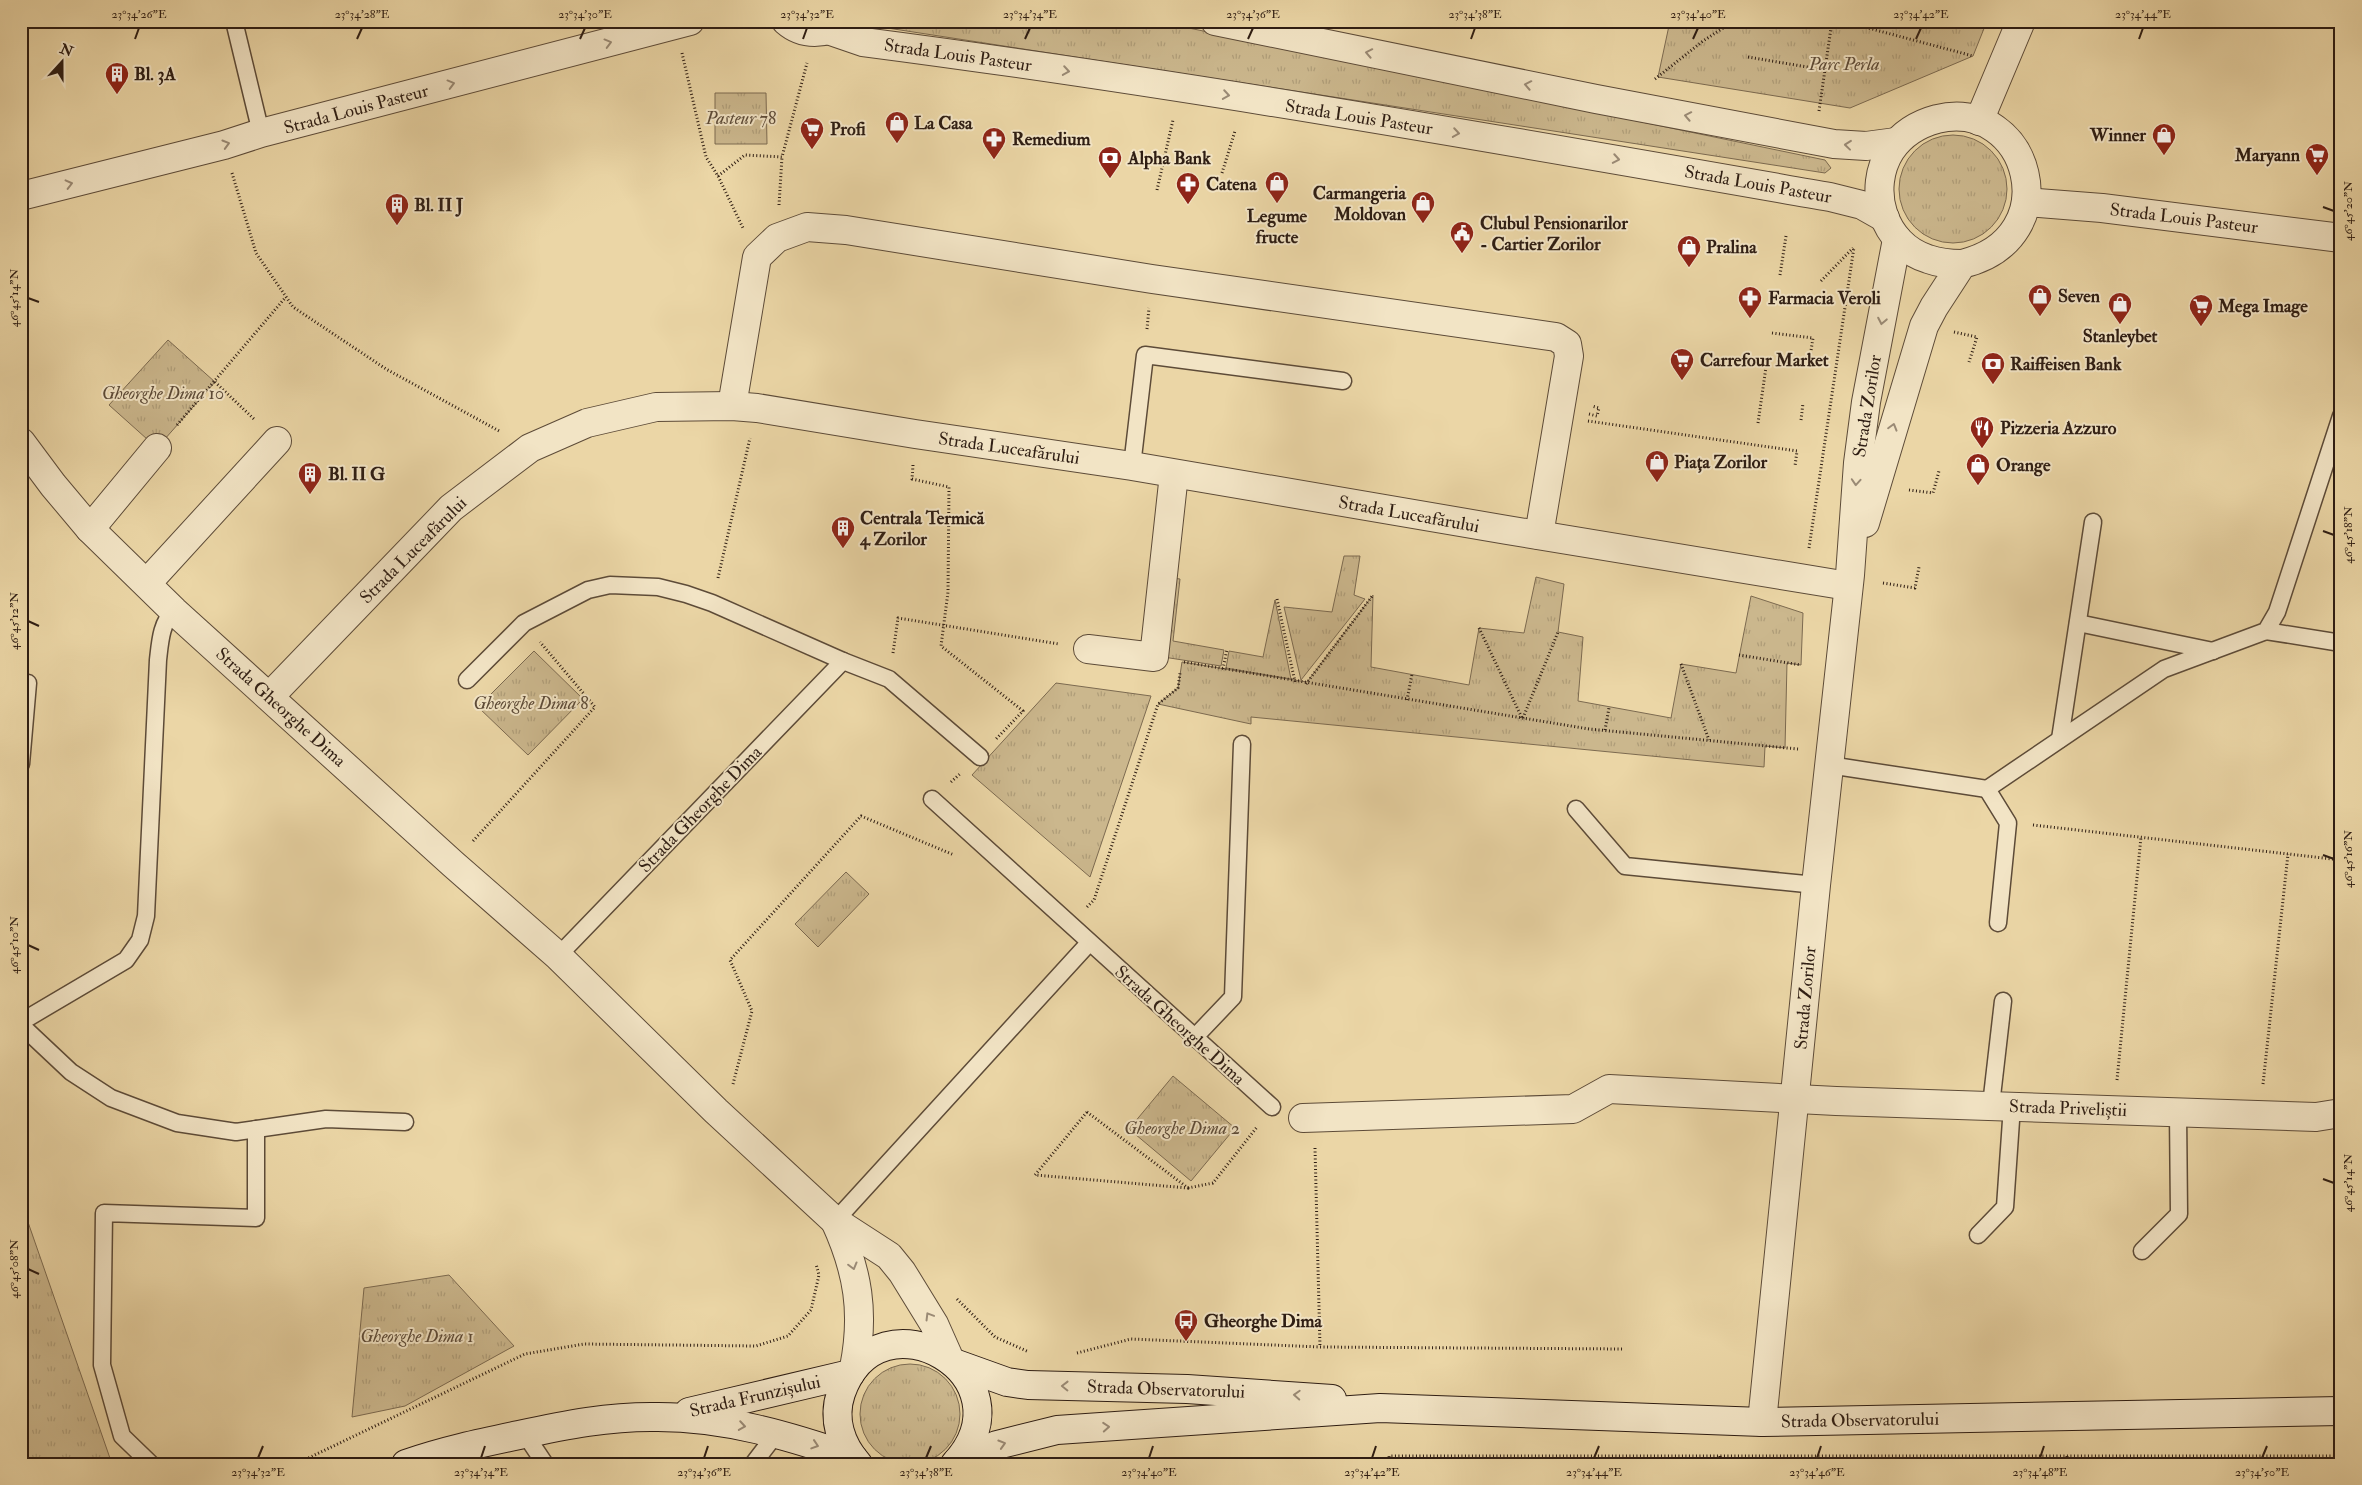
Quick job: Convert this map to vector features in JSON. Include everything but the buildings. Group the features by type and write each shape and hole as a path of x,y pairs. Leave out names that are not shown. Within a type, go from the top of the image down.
{"street":[{"name":"Strada Louis Pasteur","path":"786,21 801,30 816,33 837,26 864,42 1219,94 1830,197 1862,204 1891,229"},
{"path":"1215,21 1596,99 1834,144 1866,146 1896,142"},
{"path":"1979,121 2020,21"},
{"name":"Strada Louis Pasteur","path":"21,196 224,145 261,133 683,23"},
{"name":"Strada Zorilor","path":"1943,117 1962,117 1979,121 1994,129 2017,153 2024,169 2027,185 2026,202 2021,220 2011,237 1997,250 1980,259 1962,264 1926,259 1911,251 1891,229 1880,203 1881,171 1896,142 1910,130 1926,122 1943,117"},
{"name":"Strada Louis Pasteur","path":"2026,202 2102,208 2341,238"},
{"path":"744,407 757,257 777,238 807,228 846,230 1152,280 1556,337 1567,344 1569,356 1539,535"},
{"name":"Strada Zorilor","path":"1762,1422 1849,580 1858,463 1891,229"},
{"name":"Strada Zorilor","path":"1849,580 1918,344 1934,307 1962,264"},
{"name":"Strada Luceafărului","path":"270,696 451,508 530,448 587,423 656,408 744,407 1132,466 1804,578 1849,580"},
{"path":"147,583 278,441"},
{"name":"Strada Gheorghe Dima","path":"21,442 52,486 90,529 174,611 270,696 453,864 558,956 716,1111 835,1221 889,1256 902,1272 934,1324 952,1361"},
{"path":"90,529 157,448"},
{"path":"1088,649 1154,657 1174,474"},
{"name":"Strada Priveliștii","path":"1309,1118 1573,1109 1609,1089 1796,1098 2316,1117 2341,1114"},
{"name":"Strada Gheorghe Dima","path":"835,1221 848,1250 859,1301 861,1323 852,1371 844,1384 837,1410 840,1436 856,1461"},
{"path":"852,1371 872,1353 893,1346 916,1345 929,1348 952,1361 969,1383 976,1409 976,1424 972,1438 966,1451 956,1463"},
{"name":"Strada Observatorului","path":"952,1361 1007,1382 1028,1385 1187,1389 1320,1396 1380,1408"},
{"name":"Strada Frunzișului","path":"406,1464 448,1450 567,1424 659,1417 708,1409 852,1371"},
{"name":"Strada Observatorului","path":"956,1463 997,1444 1058,1430 1380,1408 1762,1422 2341,1411"},
{"name":"Strada Frunzișului","path":"659,1417 707,1421 776,1434 856,1461"}],"lane":[{"path":"234,21 261,133"},
{"path":"1132,466 1145,355 1343,382"},
{"path":"2266,631 2277,612 2341,416"},
{"path":"2060,739 2093,522"},
{"path":"468,680 524,623 588,590 610,585 658,587 712,603 888,679 980,756"},
{"path":"174,611 167,616 161,637 158,660 146,916 140,940 126,960 21,1023 71,1072 111,1098 177,1123 236,1132 326,1119 405,1122"},
{"path":"2078,623 2213,651"},
{"path":"1829,765 1987,789 2164,669 2266,631 2341,643"},
{"name":"Strada Gheorghe Dima","path":"558,956 843,661"},
{"path":"21,764 28,683"},
{"path":"1194,1038 1233,997 1242,744"},
{"path":"1987,789 2008,823 1998,923"},
{"name":"Strada Gheorghe Dima","path":"932,799 1272,1107"},
{"path":"1576,809 1625,866 1816,885"},
{"path":"835,1221 1089,943"},
{"path":"1978,1235 2005,1207 2001,1106 2003,1000"},
{"path":"2142,1251 2178,1214 2178,1112"},
{"path":"151,1464 122,1436 102,1365 104,1213 256,1218 256,1129"},
{"path":"525,1434 545,1464"},
{"path":"753,1464 776,1434"}],"path":[{"path":"1651,82 1703,41 1734,21"},
{"path":"1842,21 1973,56"},
{"path":"683,23 706,157 718,176 757,257"},
{"path":"1748,57 1825,70"},
{"path":"777,238 782,158 807,62"},
{"path":"1157,190 1173,120"},
{"path":"1222,173 1235,130"},
{"path":"224,145 256,253 285,298 293,307 386,369 530,448"},
{"path":"718,176 745,155 782,158"},
{"path":"1780,275 1786,236"},
{"path":"1804,578 1854,247 1822,281"},
{"path":"1145,355 1152,280"},
{"path":"157,448 285,298"},
{"path":"1772,332 1813,338 1810,357"},
{"path":"1954,332 1977,337 1969,362"},
{"path":"1758,423 1766,367"},
{"path":"215,382 278,441"},
{"path":"1801,420 1804,403"},
{"path":"712,603 744,407"},
{"path":"1581,420 1797,451 1794,466"},
{"path":"915,434 912,479 950,488 948,592 941,646 1023,711 980,756 932,799"},
{"path":"1909,490 1933,493 1939,471"},
{"path":"1883,583 1915,588 1919,567"},
{"path":"1306,684 1373,595"},
{"path":"1277,599 1295,682"},
{"path":"888,679 898,618 1088,649"},
{"path":"453,864 595,707 524,623"},
{"path":"1480,628 1522,718"},
{"path":"1522,718 1558,632"},
{"path":"1223,669 1227,649"},
{"path":"1739,655 1801,665"},
{"path":"1069,925 1094,900 1158,704 1178,688 1182,662 1306,684 1605,730 1798,749"},
{"path":"1681,664 1709,740"},
{"path":"1407,700 1412,674"},
{"path":"1605,730 1609,708"},
{"path":"716,1111 730,1096 752,1011 730,960 861,816 963,858"},
{"path":"2008,823 2341,860"},
{"path":"2115,1110 2141,837"},
{"path":"2260,1115 2288,854"},
{"path":"1188,1188 1087,1112 1035,1174 1188,1188 1213,1183 1272,1107"},
{"path":"1309,1118 1320,1347"},
{"path":"296,1464 525,1354 584,1344 756,1346 788,1336 811,1310 819,1275 814,1256"},
{"path":"954,1296 995,1337 1031,1353"},
{"path":"1074,1354 1131,1339 1320,1347 1624,1349"},
{"path":"1390,1464 1389,1456 2341,1456"},
{"path":"1720,1456 1720,1464"},
{"path":"2067,1456 2067,1464"}],"green space":[{"path":"864,21 1155,21 1825,160 1831,168 1825,173 868,25"},
{"name":"Parc Perla","path":"1670,21 1987,21 1973,56 1850,108 1658,77"},
{"name":"Pasteur 78","path":"715,93 766,93 767,144 715,144"},
{"path":"1953,135 1974,139 1991,151 2003,168 2007,189 2003,210 1991,227 1974,239 1953,243 1932,239 1915,227 1903,210 1899,189 1903,168 1915,151 1932,139"},
{"name":"Gheorghe Dima 10","path":"168,340 215,382 157,448 109,405"},
{"path":"1344,556 1360,556 1354,595 1365,599 1301,680 1284,607 1332,612"},
{"path":"1165,577 1180,579 1173,641 1224,650 1221,666 1157,656"},
{"path":"1536,577 1564,584 1558,632 1583,637 1578,701 1671,718 1681,664 1736,673 1751,596 1803,613 1801,665 1787,663 1785,748 1765,746 1764,767 1251,717 1251,724 1158,704 1178,688 1182,662 1307,682 1373,595 1371,667 1469,685 1479,628 1524,633"},
{"path":"1275,600 1291,679 1226,668 1229,651 1263,657"},
{"name":"Gheorghe Dima 8","path":"534,651 583,699 528,755 478,707"},
{"path":"1056,683 1151,696 1090,877 972,775"},
{"path":"846,872 869,894 818,947 795,924"},
{"name":"Gheorghe Dima 2","path":"1173,1076 1235,1128 1191,1181 1129,1129"},
{"path":"21,1202 112,1464 21,1464"},
{"name":"Gheorghe Dima 1","path":"449,1275 514,1346 405,1406 352,1417 364,1288"},
{"path":"910,1364 920,1365 938,1372 952,1386 959,1404 959,1424 952,1442 938,1456 920,1463 910,1464 900,1463 882,1456 868,1442 861,1424 860,1414 861,1404 868,1386 882,1372 900,1365"}],"place":[{"name":"Bl. 3A","path":"117,95"},
{"name":"La Casa","path":"897,144"},
{"name":"Profi","path":"812,150"},
{"name":"Winner","path":"2164,156"},
{"name":"Remedium","path":"994,160"},
{"name":"Maryann","path":"2317,176"},
{"name":"Alpha Bank","path":"1110,179"},
{"name":"Legume fructe","path":"1277,204"},
{"name":"Catena","path":"1188,205"},
{"name":"Carmangeria Moldovan","path":"1423,224"},
{"name":"Bl. II J","path":"397,226"},
{"name":"Clubul Pensionarilor - Cartier Zorilor","path":"1462,254"},
{"name":"Pralina","path":"1689,268"},
{"name":"Seven","path":"2040,317"},
{"name":"Farmacia Veroli","path":"1750,319"},
{"name":"Stanleybet","path":"2120,325"},
{"name":"Mega Image","path":"2201,327"},
{"name":"Carrefour Market","path":"1682,381"},
{"name":"Raiffeisen Bank","path":"1993,385"},
{"name":"Pizzeria Azzuro","path":"1982,449"},
{"name":"Piața Zorilor","path":"1657,483"},
{"name":"Orange","path":"1978,486"},
{"name":"Bl. II G","path":"310,495"},
{"name":"Centrala Termică 4 Zorilor","path":"843,549"},
{"name":"Gheorghe Dima","path":"1186,1342"}]}
